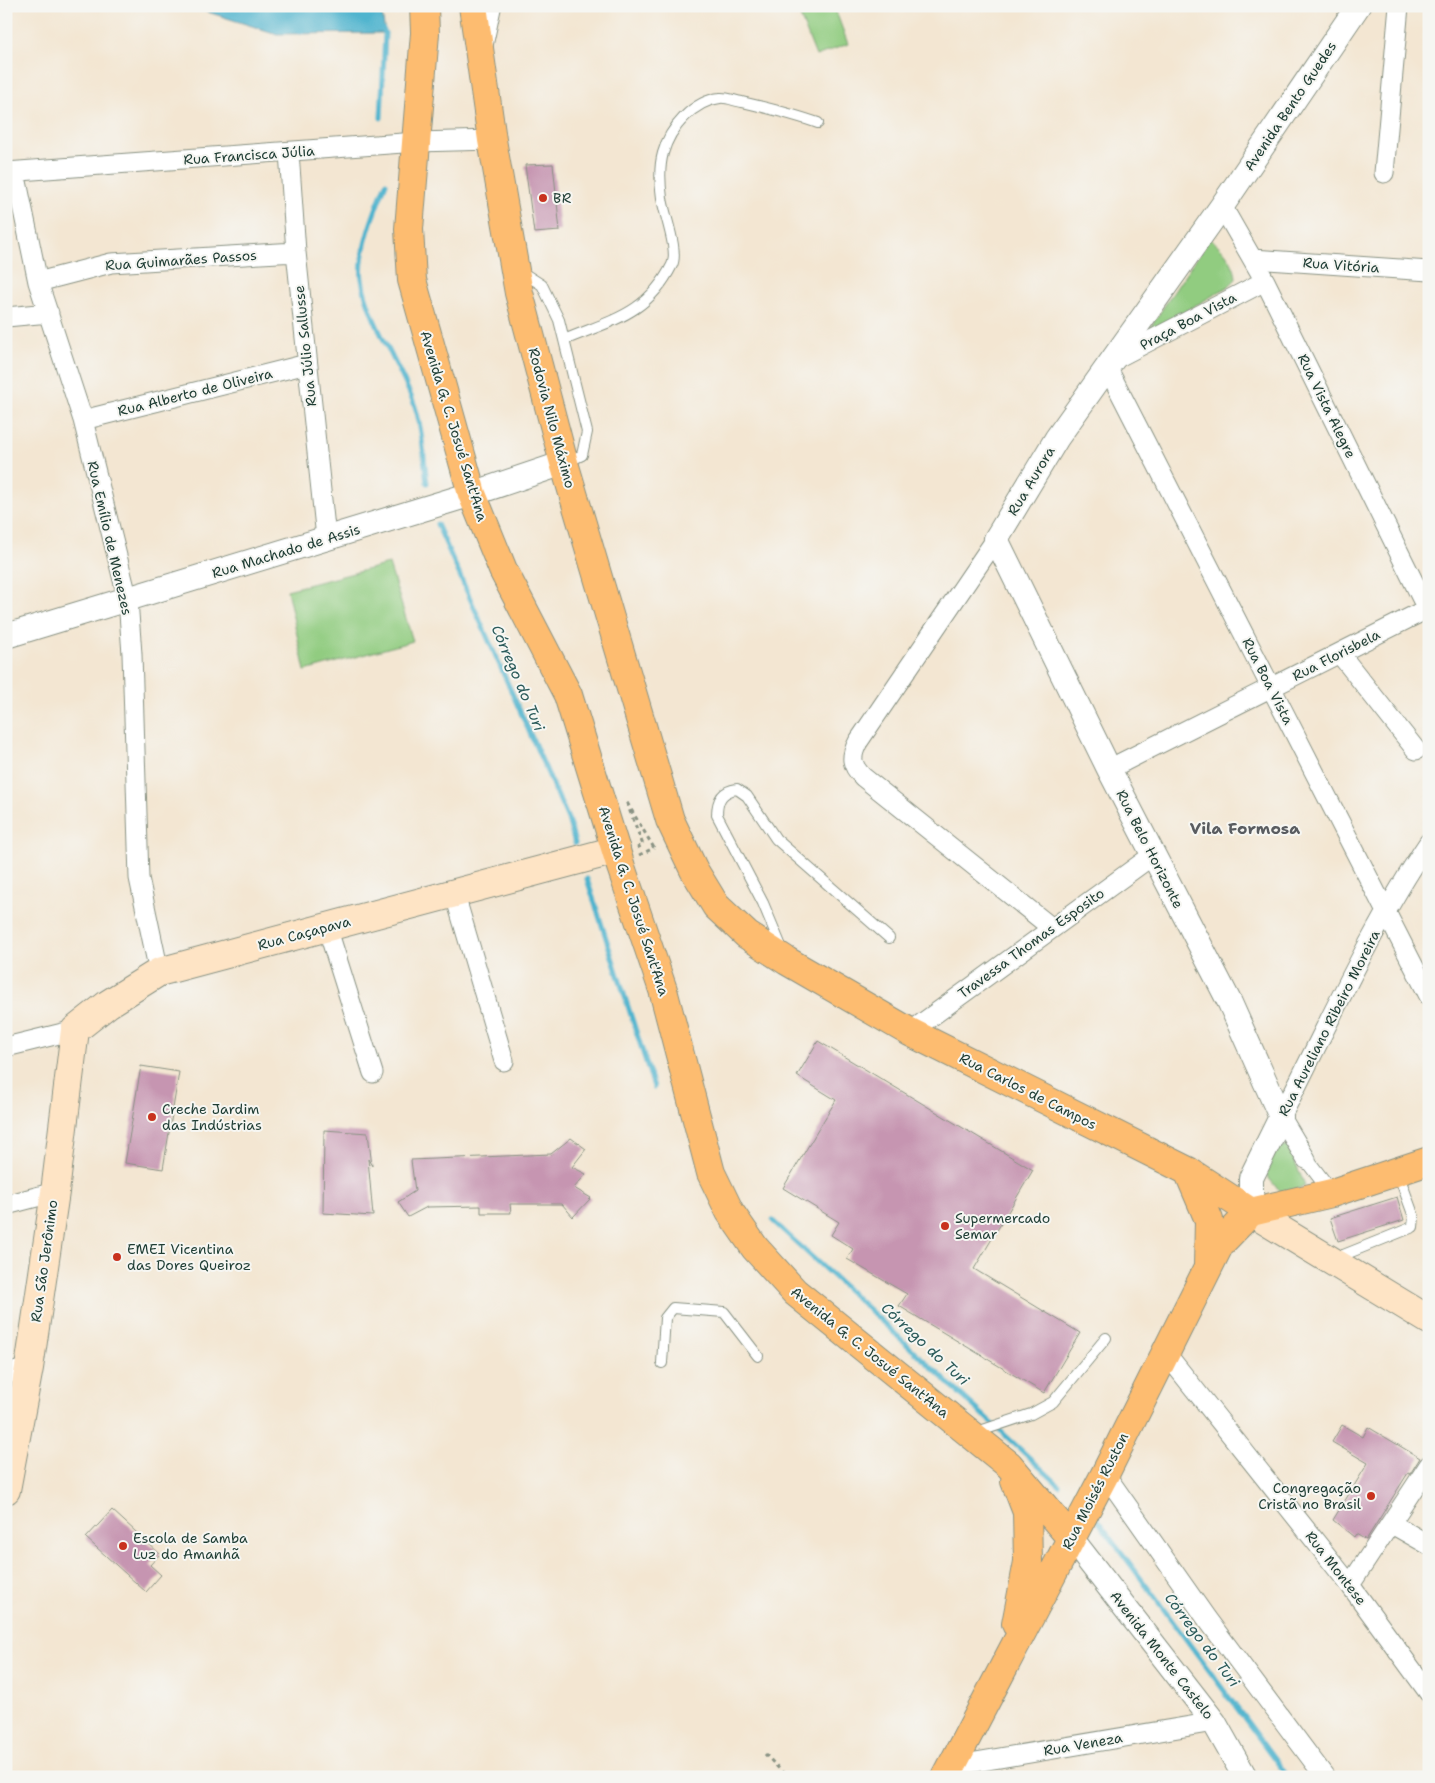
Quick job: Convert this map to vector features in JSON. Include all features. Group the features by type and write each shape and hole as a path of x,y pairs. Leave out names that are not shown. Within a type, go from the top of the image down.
{"main road":[{"name":"Avenida G. C. Josué Sant'Ana","path":"424,6 425,33 409,229 412,280 472,494 503,570 568,696 628,853 711,1173 730,1212 755,1248 795,1292 981,1431 1070,1538"},
{"name":"Rodovia Nilo Máximo","path":"473,6 492,140 519,293 564,463 674,830"},
{"name":"Rua Carlos de Campos","path":"674,830 716,906 747,935 787,961 910,1032 1188,1171 1251,1212 1429,1320"},
{"name":"Rua Caçapava","path":"75,1030 108,1004 159,972 454,892 628,853"},
{"name":"Rua São Jerônimo","path":"6,1490 17,1371 54,1192 75,1030"},
{"path":"1251,1212 1332,1193 1429,1161"},
{"path":"1188,1171 1209,1220 1208,1268"},
{"name":"Rua Moisés Ruston","path":"949,1771 1105,1474 1220,1244 1251,1212"},
{"path":"1009,1465 1027,1512 1028,1562 1016,1620 1016,1642"}],"street":[{"path":"480,50 489,6"},
{"name":"Avenida Bento Guedes","path":"1222,206 1358,6"},
{"path":"1384,173 1399,6"},
{"name":"Rua Francisca Júlia","path":"11,172 417,142 492,140"},
{"name":"Rua Júlio Sallusse","path":"289,152 296,252 326,538"},
{"name":"Rua Emílio de Menezes","path":"11,172 38,282 83,420 128,600 132,654 140,878 159,972"},
{"name":"Rua Vista Alegre","path":"1222,206 1265,281 1428,609"},
{"name":"Rua Aurora","path":"1052,928 863,777 856,770 852,761 853,751 996,538 1057,438 1222,206"},
{"name":"Rua Guimarães Passos","path":"38,282 111,263 296,252"},
{"name":"Rua Vitória","path":"1253,259 1429,271"},
{"name":"Praça Boa Vista","path":"1109,364 1265,281"},
{"path":"6,317 49,313"},
{"name":"Rua Alberto de Oliveira","path":"83,420 307,364"},
{"name":"Rua Boa Vista","path":"1109,364 1385,914 1429,996"},
{"name":"Rua Machado de Assis","path":"6,636 472,494 564,463"},
{"name":"Rua Belo Horizonte","path":"996,538 1109,769 1230,1004 1281,1117 1306,1159"},
{"name":"Rua Florisbela","path":"1109,769 1428,609"},
{"path":"1340,654 1416,750"},
{"name":"Rua Aureliano Ribeiro Moreira","path":"1251,1212 1251,1178 1385,914 1405,878 1429,842"},
{"name":"Travessa Thomas Esposito","path":"910,1032 1153,855"},
{"path":"454,892 504,1061"},
{"path":"327,926 374,1072"},
{"name":"Rua Caçapava","path":"6,1047 75,1030"},
{"path":"1306,1159 1332,1193"},
{"path":"6,1205 54,1192"},
{"name":"Rua Montese","path":"1165,1352 1350,1585 1429,1693"},
{"path":"1350,1585 1429,1466"},
{"path":"1105,1474 1207,1619 1325,1777"},
{"path":"1392,1524 1429,1545"},
{"name":"Avenida Monte Castelo","path":"1070,1538 1214,1722 1245,1777"},
{"name":"Rua Veneza","path":"949,1771 1214,1722"}],"lane":[{"path":"564,340 633,312 654,294 673,262 670,230 662,200 660,182 663,153 678,124 692,108 720,98 793,114 818,123"},
{"path":"514,267 542,285 559,320 586,432 582,455 564,463"},
{"path":"787,961 763,903 717,815 717,805 722,795 729,790 737,789 747,796 776,839 889,938"},
{"path":"1330,1260 1413,1227 1414,1217 1397,1172"},
{"path":"662,1363 665,1318 673,1308 724,1312 758,1356"},
{"path":"981,1431 1031,1414 1053,1402 1106,1338"}],"path":[{"path":"628,853 646,850 674,830"},
{"path":"765,1754 788,1777"}],"green space":[{"path":"796,6 834,6 848,44 816,56"},
{"path":"1209,239 1231,261 1236,279 1229,286 1154,330 1149,329"},
{"path":"389,564 413,641 305,671 287,590"},
{"path":"1278,1145 1288,1147 1305,1185 1292,1192 1280,1192 1263,1171"}],"water":[{"path":"189,6 381,6 385,33 277,34"}],"building":[{"name":"BR","path":"553,164 560,231 534,233 525,165"},
{"path":"818,1041 1033,1170 974,1269 1080,1333 1044,1393 899,1306 907,1294 847,1259 853,1249 831,1235 839,1222 783,1188 836,1100 797,1076"},
{"name":"Creche Jardim das Indústrias","path":"141,1066 179,1072 163,1169 125,1163"},
{"path":"324,1130 368,1133 372,1166 368,1159 373,1216 323,1213"},
{"path":"571,1138 586,1149 572,1167 586,1174 574,1188 591,1198 573,1217 562,1204 510,1204 511,1213 481,1213 481,1206 427,1207 408,1217 398,1202 415,1191 411,1160 551,1154"},
{"path":"1397,1197 1404,1220 1338,1241 1330,1218"},
{"name":"Congregação Cristã no Brasil","path":"1342,1425 1363,1437 1368,1427 1420,1458 1410,1474 1408,1473 1366,1540 1356,1534 1354,1537 1333,1520 1368,1463 1332,1442"},
{"name":"Escola de Samba Luz do Amanhã","path":"112,1510 160,1554 150,1565 161,1575 146,1592 86,1538"}],"waterway":[{"name":"Córrego do Turi","path":"381,118 385,33 383,29"},
{"name":"Córrego do Turi","path":"386,183 365,243 361,268 362,279 365,294 376,324 407,386 416,410 421,430 427,483"},
{"name":"Córrego do Turi","path":"437,524 568,819 575,843"},
{"name":"Córrego do Turi","path":"587,879 654,1087"},
{"name":"Córrego do Turi","path":"773,1221 1059,1485"},
{"name":"Córrego do Turi","path":"1096,1518 1288,1777"}],"place":[{"name":"BR","path":"543,198"},
{"name":"Creche Jardim das Indústrias","path":"152,1117"},
{"name":"Supermercado Semar","path":"945,1226"},
{"name":"EMEI Vicentina das Dores Queiroz","path":"117,1257"},
{"name":"Congregação Cristã no Brasil","path":"1371,1496"},
{"name":"Escola de Samba Luz do Amanhã","path":"123,1546"}],"district":[{"name":"Vila Formosa","path":"1245,828"}]}
